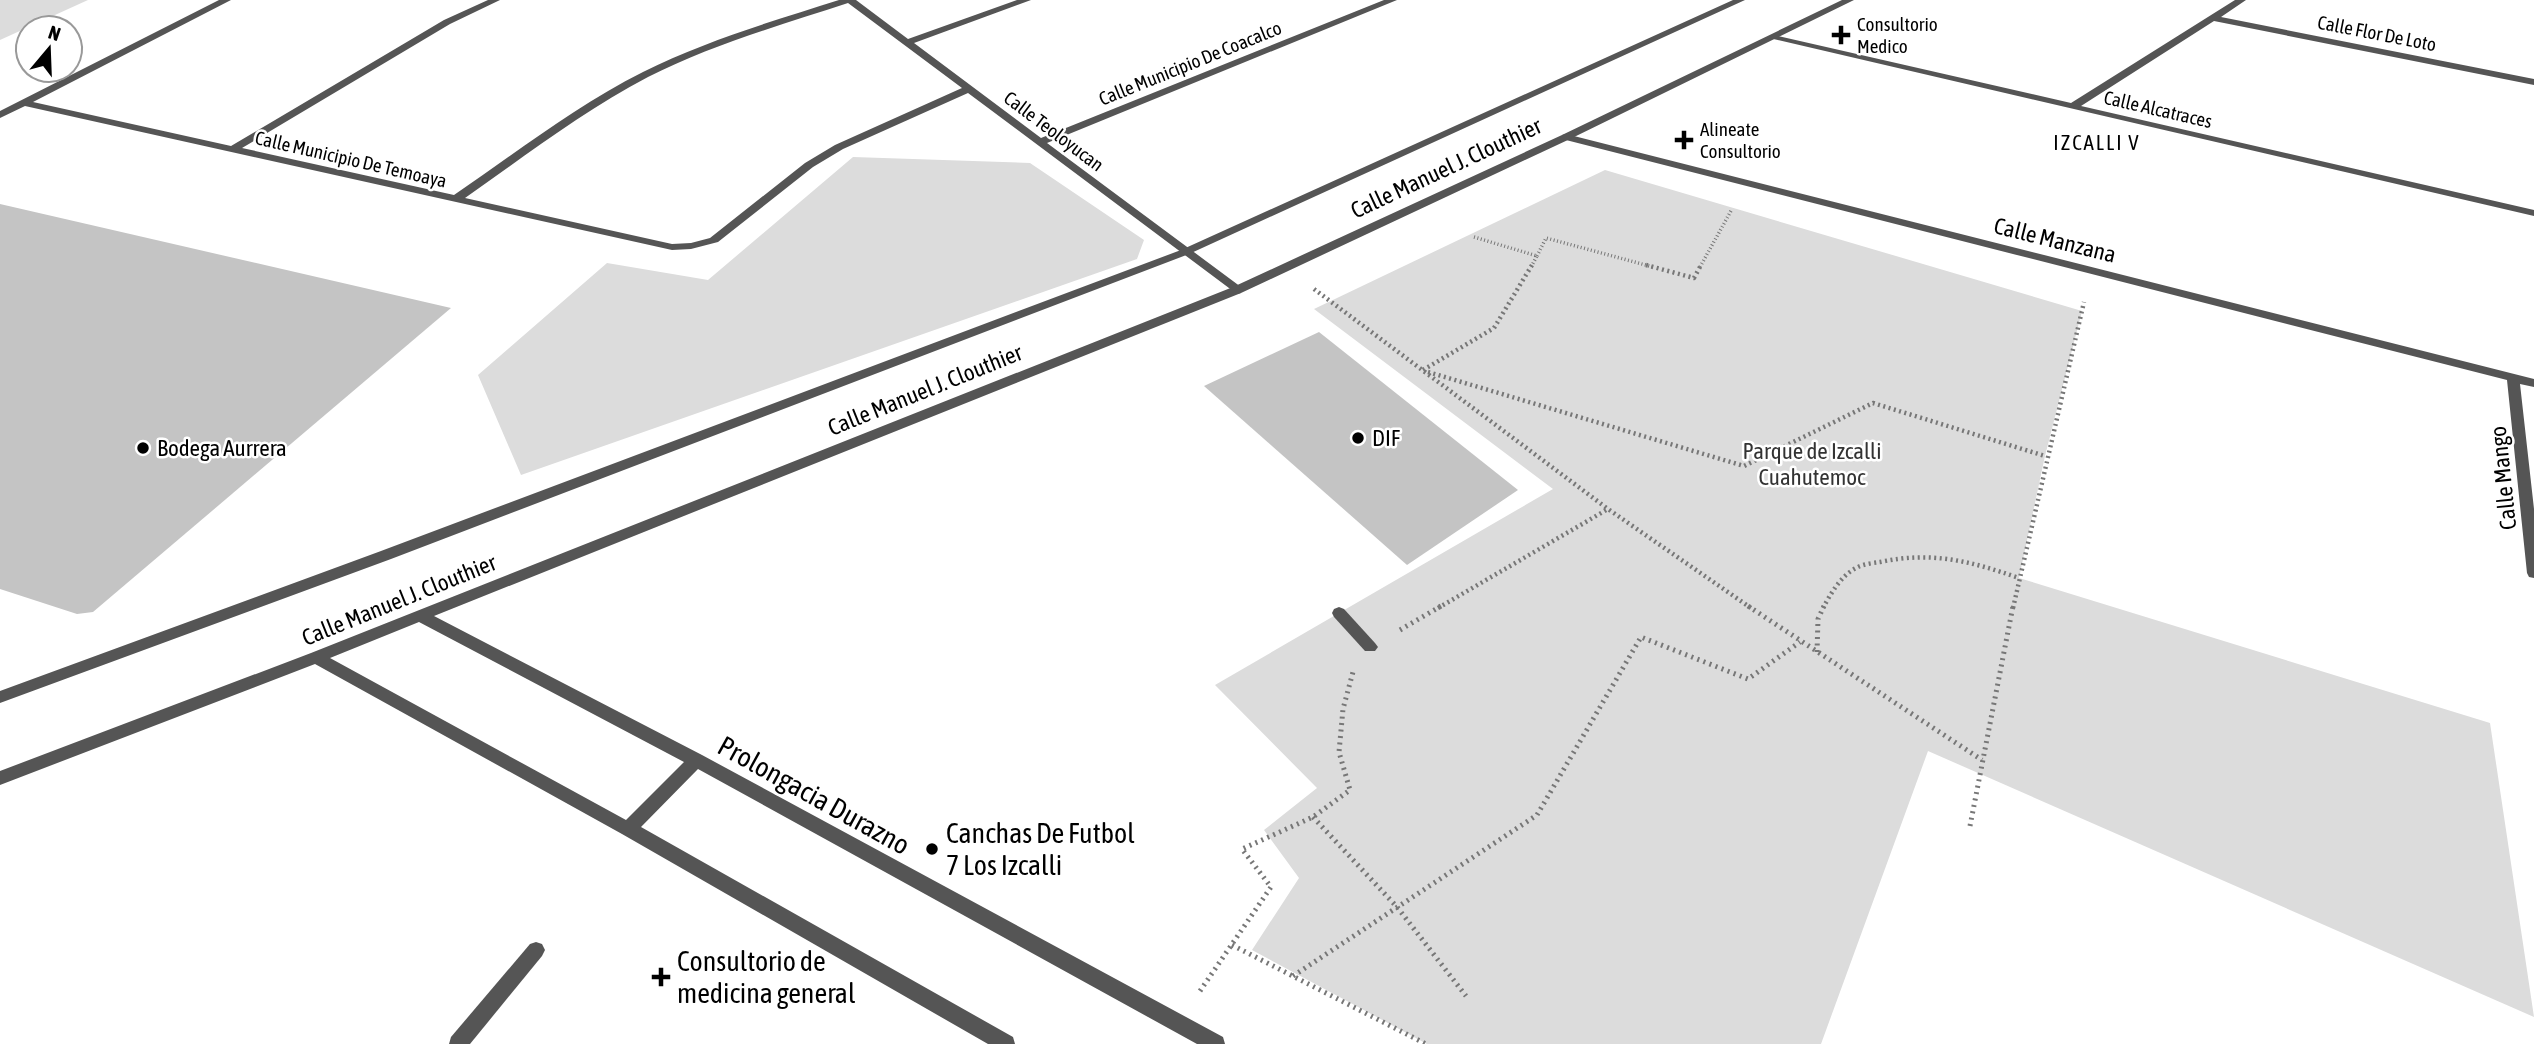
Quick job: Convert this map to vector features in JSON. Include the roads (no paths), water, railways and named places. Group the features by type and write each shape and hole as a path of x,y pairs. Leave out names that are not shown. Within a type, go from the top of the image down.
{"street":[{"path":"0,115 226,0"},
{"path":"232,150 447,22 495,0"},
{"path":"454,200 611,94 648,74 745,34 849,0"},
{"name":"Calle Teoloyucan","path":"849,0 909,42 1237,290"},
{"path":"909,42 1027,0"},
{"name":"Calle Municipio De Coacalco","path":"1041,142 1392,0"},
{"name":"Calle Manuel J. Clouthier","path":"0,697 399,550 1185,252 1740,0"},
{"name":"Calle Manuel J. Clouthier","path":"0,778 421,616 1237,290 1566,137 1849,0"},
{"path":"2072,107 2241,0"},
{"name":"Calle Flor De Loto","path":"2213,18 2534,82"},
{"name":"Calle Alcatraces","path":"1774,38 2534,213"},
{"name":"Calle Municipio De Temoaya","path":"23,103 672,247 691,246 713,240 809,165 839,147 968,89"},
{"name":"Calle Manzana","path":"1566,137 2534,383"},
{"name":"Calle Mango","path":"2513,378 2534,573"},
{"path":"1339,613 1370,647"},
{"name":"Prolongacia Durazno","path":"421,616 696,760 1216,1044"},
{"path":"316,657 628,829 1006,1044"},
{"path":"628,829 696,760"},
{"path":"458,1044 536,950"}],"place":[{"name":"Consultorio Medico","path":"1841,35"},
{"name":"Alineate Consultorio","path":"1684,140"},
{"name":"DIF","path":"1358,438"},
{"name":"Bodega Aurrera","path":"143,448"},
{"name":"Canchas De Futbol 7 Los Izcalli","path":"932,849"},
{"name":"Consultorio de medicina general","path":"661,977"}],"district":[{"name":"IZCALLI V","path":"2097,142"}],"park label":[{"name":"Parque de Izcalli Cuahutemoc","path":"1812,464"}]}
